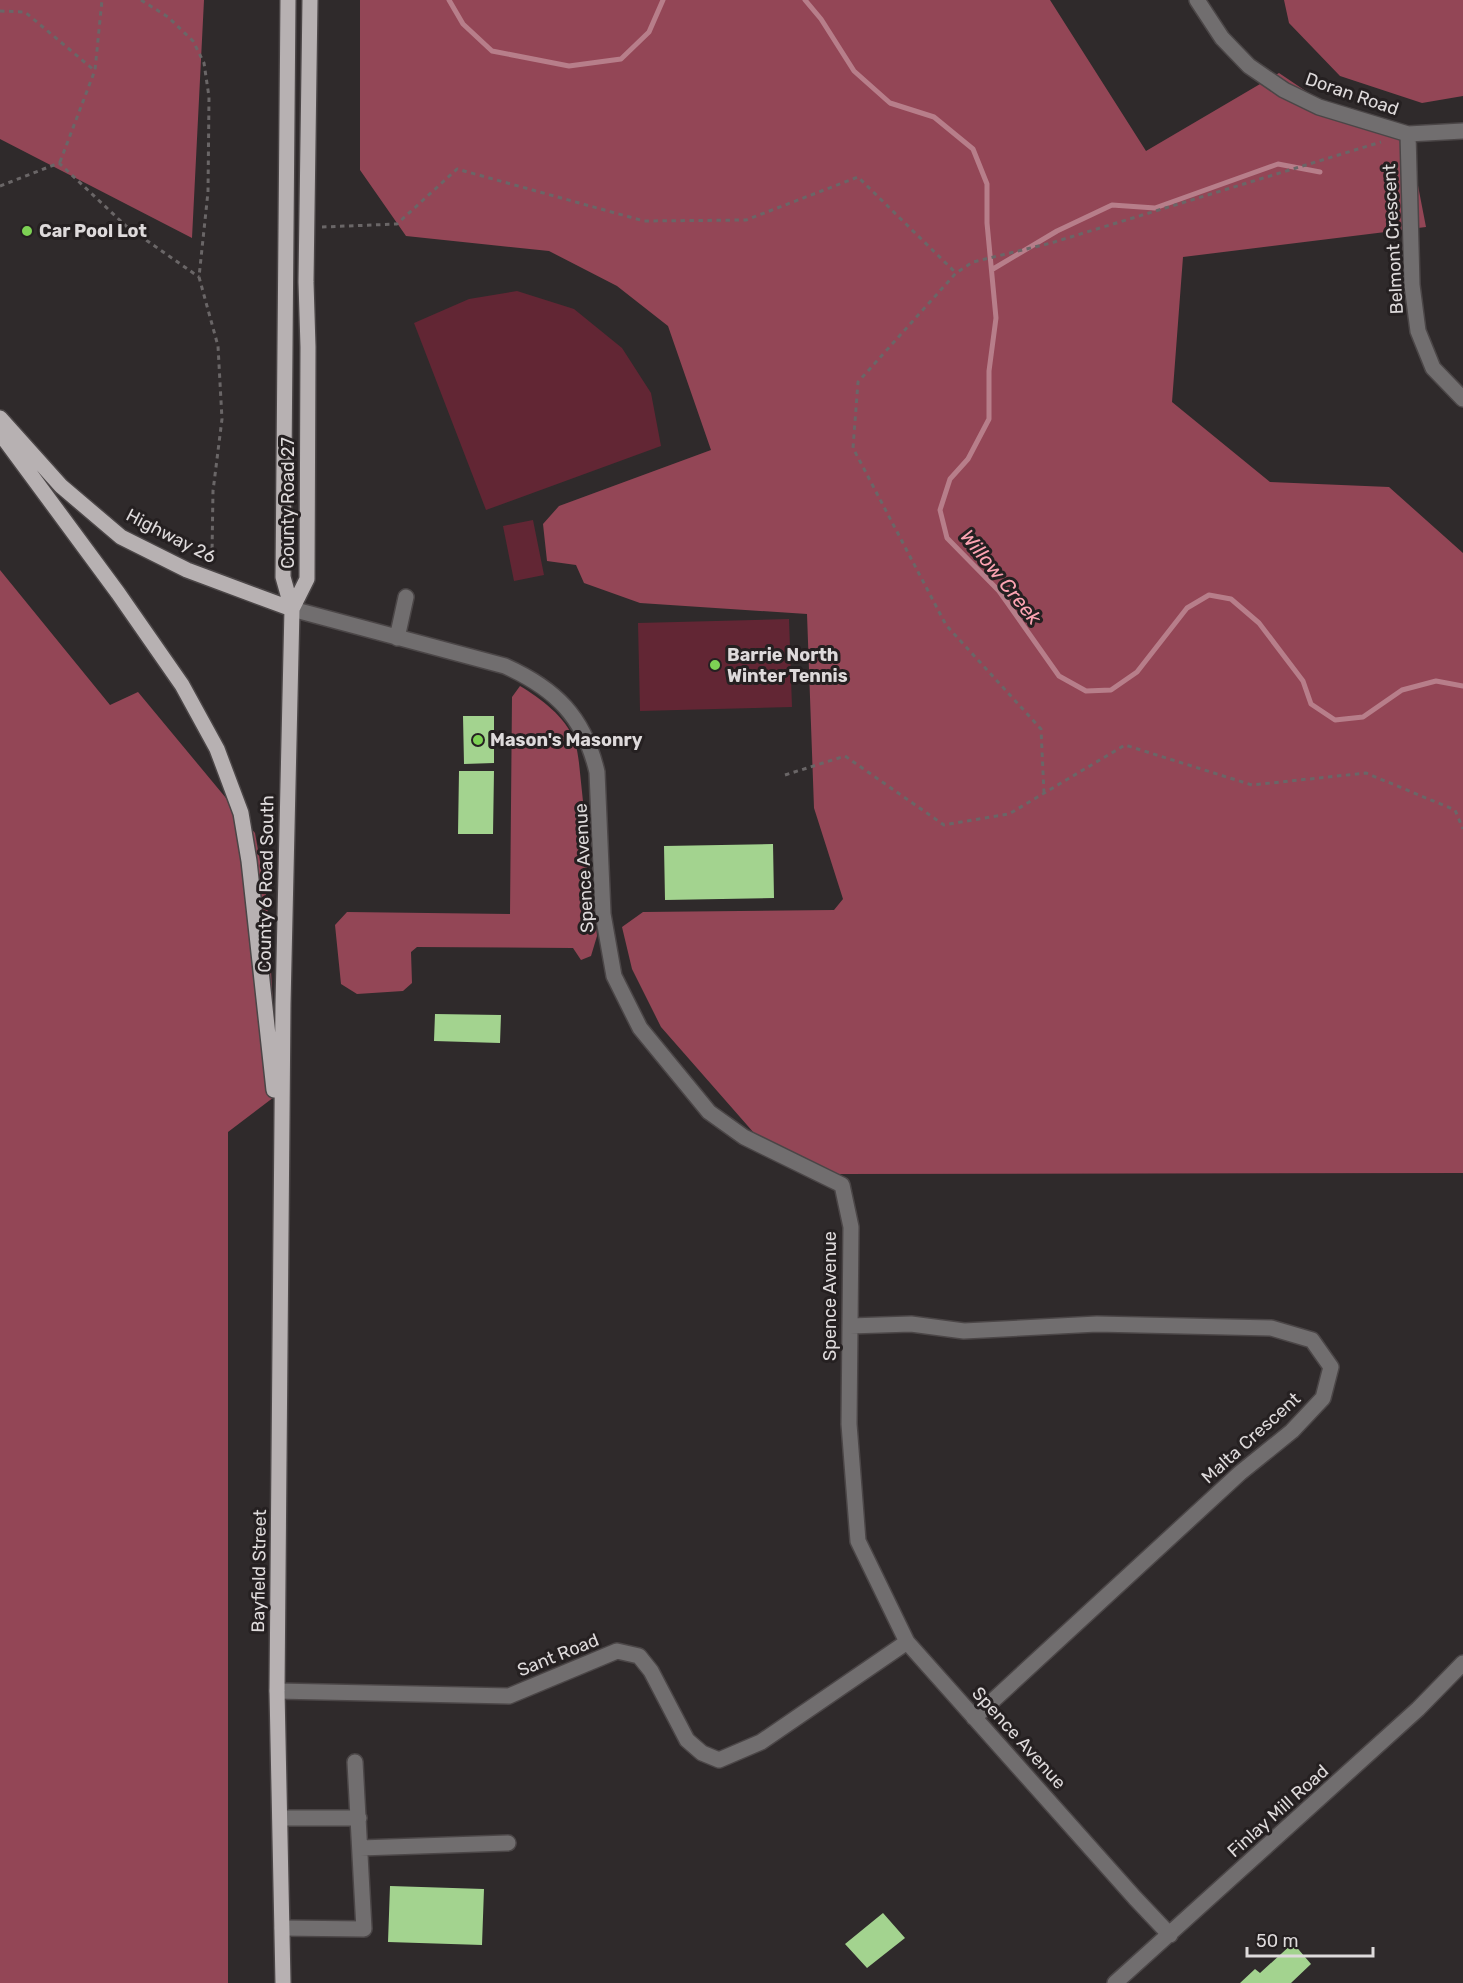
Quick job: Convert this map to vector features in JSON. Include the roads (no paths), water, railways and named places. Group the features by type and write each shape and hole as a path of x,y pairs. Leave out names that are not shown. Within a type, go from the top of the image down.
{"main road":[{"name":"County Road 27","path":"288,0 283,577 292,609"},
{"name":"County Road 27","path":"292,609 307,579 306,227 310,0"},
{"name":"Highway 26","path":"0,418 61,486 121,537 187,570 292,609"},
{"path":"0,433 118,593 182,685 217,748 241,813 249,861 282,1160"},
{"name":"County 6 Road South","path":"282,1160 283,993 292,609"},
{"name":"Bayfield Street","path":"282,1160 277,1691 283,1983"}],"street":[{"name":"Doran Road","path":"1197,0 1222,38 1249,66 1284,90 1319,107 1408,134 1463,131"},
{"name":"Belmont Crescent","path":"1408,134 1412,285 1418,331 1433,368 1463,399"},
{"path":"397,638 406,597"},
{"name":"Spence Avenue","path":"292,609 505,666 528,676 550,691 581,726 592,750 597,772 603,914 614,975 640,1028 709,1112 744,1137 842,1185 851,1227 849,1424 858,1541 907,1642 1170,1935"},
{"name":"Malta Crescent","path":"850,1326 911,1324 964,1330 1097,1324 1271,1328 1312,1340 1330,1366 1323,1398 1292,1431 1240,1473 974,1718"},
{"name":"Sant Road","path":"277,1691 509,1696 618,1651 639,1656 651,1671 687,1740 702,1753 719,1760 761,1742 907,1642"},
{"name":"Finlay Mill Road","path":"1115,1983 1418,1708 1463,1663"},
{"path":"282,1928 364,1929 355,1762"},
{"path":"280,1818 359,1818"},
{"path":"360,1848 508,1843"}],"waterway":[{"name":"Willow Creek","path":"449,0 463,24 492,51 569,66 621,59 649,32 663,0"},
{"name":"Willow Creek","path":"805,0 821,19 854,71 890,103 934,117 973,149 987,184 987,223 996,318 989,371 989,419 968,459 950,479 940,510 947,538 999,591 1059,676 1086,691 1111,690 1137,672 1187,608 1209,595 1231,599 1259,623 1303,681 1311,704 1335,720 1363,717 1402,690 1436,681 1463,686"},
{"path":"993,269 1057,231 1112,205 1155,208 1278,164 1320,172"}],"place":[{"name":"Car Pool Lot","path":"27,231"},
{"name":"Barrie North Winter Tennis","path":"715,665"},
{"name":"Mason's Masonry","path":"478,740"}]}
